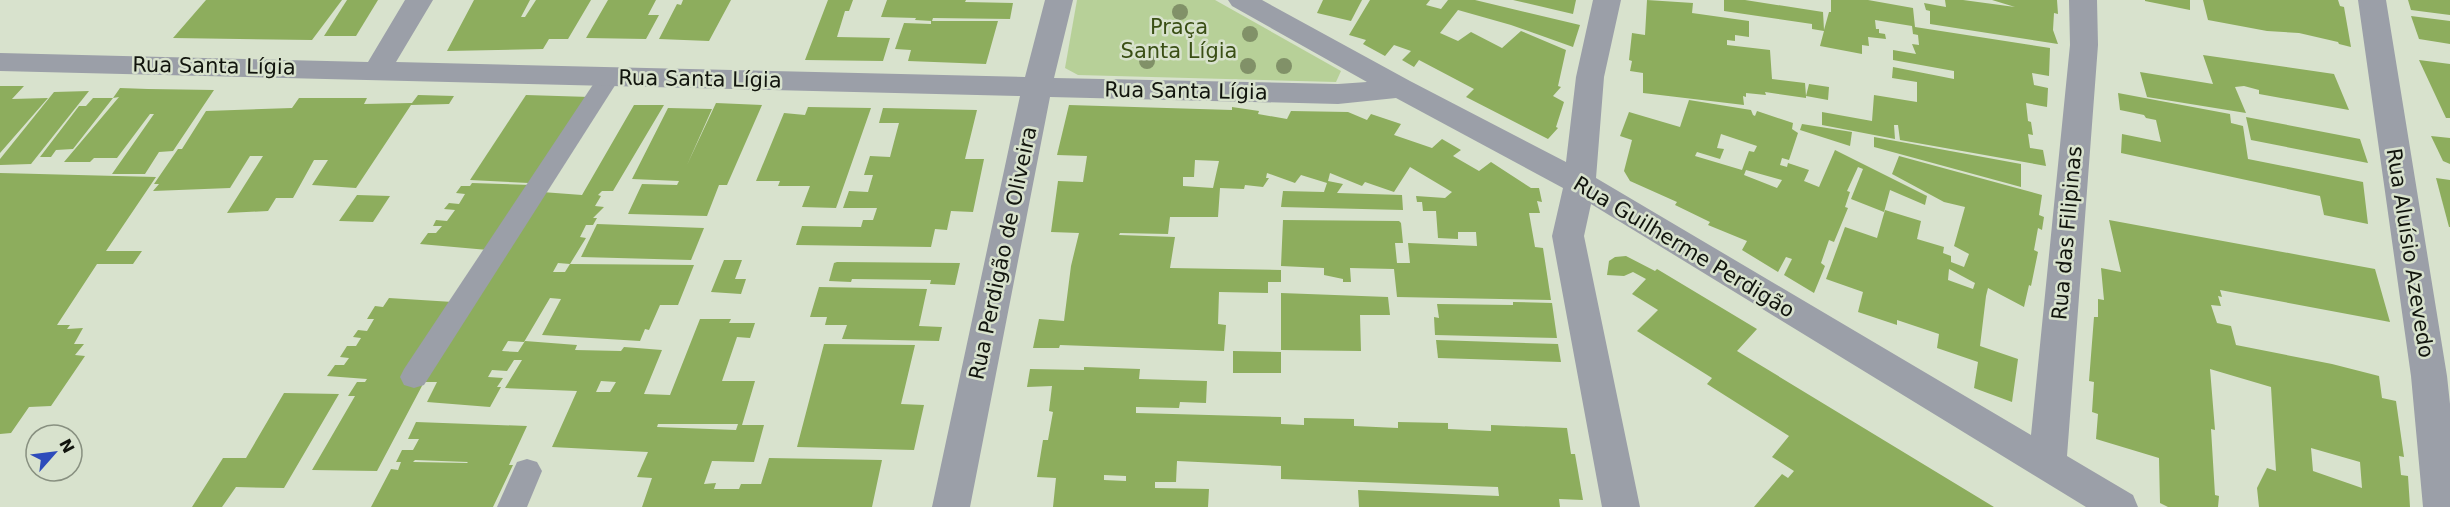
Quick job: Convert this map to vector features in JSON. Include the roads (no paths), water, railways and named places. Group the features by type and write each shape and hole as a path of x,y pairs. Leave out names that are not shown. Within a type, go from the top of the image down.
{"street":[{"path":"378,69 419,0"},
{"name":"Rua Perdigão de Oliveira","path":"951,507 1037,87 1059,0"},
{"name":"Rua Guilherme Perdigão","path":"1242,0 1400,88 1580,183 2119,507"},
{"path":"1607,0 1590,77 1580,183 1568,236 1621,507"},
{"name":"Rua das Filipinas","path":"2047,465 2084,45 2083,0"},
{"name":"Rua Aluísio Azevedo","path":"2372,0 2440,378 2442,507"},
{"name":"Rua Santa Lígia","path":"0,62 378,69 1338,94 1400,88"}],"lane":[{"path":"414,377 609,76"},
{"path":"512,507 528,471"}],"park label":[{"name":"Praça Santa Lígia","path":"1179,39"}]}
